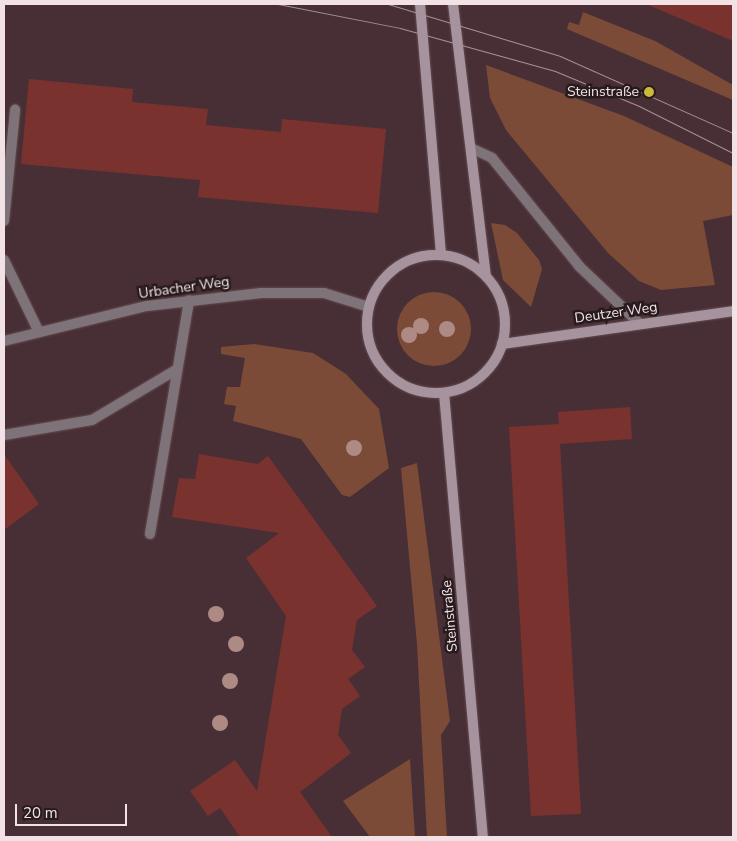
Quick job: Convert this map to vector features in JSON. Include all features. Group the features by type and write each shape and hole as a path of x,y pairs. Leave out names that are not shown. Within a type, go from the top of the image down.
{"main road":[{"path":"420,4 441,255"},
{"path":"453,4 486,276"},
{"path":"441,255 473,265 486,276 502,304 502,344 486,371 467,386 444,392 415,389 384,369 369,336 369,307 379,285 396,268 418,257 441,255"},
{"name":"Deutzer Weg","path":"502,344 733,311"},
{"name":"Steinstraße","path":"444,392 483,837"}],"street":[{"path":"4,221 15,110"},
{"path":"470,148 492,158 579,266 639,323"},
{"path":"4,260 39,332"},
{"name":"Urbacher Weg","path":"4,341 189,300 292,291 324,293 369,307"},
{"path":"150,534 189,300"},
{"path":"4,434 92,420 176,370"}],"shaded area":[{"path":"583,12 655,41 733,85 733,100 567,29 569,22 579,25"},
{"path":"486,65 624,116 733,167 733,215 703,221 715,285 661,290 639,281 608,253 506,130 490,98"},
{"path":"491,223 505,225 517,233 539,260 542,269 531,307 503,280"},
{"path":"434,292 455,298 465,308 471,329 465,350 455,360 434,366 413,360 403,350 397,329 403,308 413,298"},
{"path":"254,344 313,353 346,374 379,409 389,468 350,497 342,495 301,439 233,421 236,406 224,404 227,387 240,387 245,358 221,354 221,347"},
{"path":"417,463 450,721 441,735 447,837 427,837 417,644 401,468"},
{"path":"410,759 415,837 370,837 343,801"}],"building":[{"path":"646,4 733,4 733,41"},
{"path":"29,79 133,89 132,102 208,109 206,125 281,132 282,119 386,129 378,213 198,197 200,180 21,164"},
{"path":"630,407 632,439 560,444 581,814 531,816 509,427 559,424 558,412"},
{"path":"4,454 39,504 4,530"},
{"path":"199,454 258,464 268,456 377,606 357,620 352,650 365,667 348,679 360,696 342,709 338,735 351,753 300,792 332,837 240,837 220,808 208,816 190,791 235,760 257,791 286,616 246,558 279,533 172,517 179,478 195,479"}],"tram line":[{"path":"278,4 400,28 555,71 639,106 733,153"},
{"path":"388,4 560,56 733,133"}],"place":[{"name":"Steinstraße","path":"649,92"}]}
